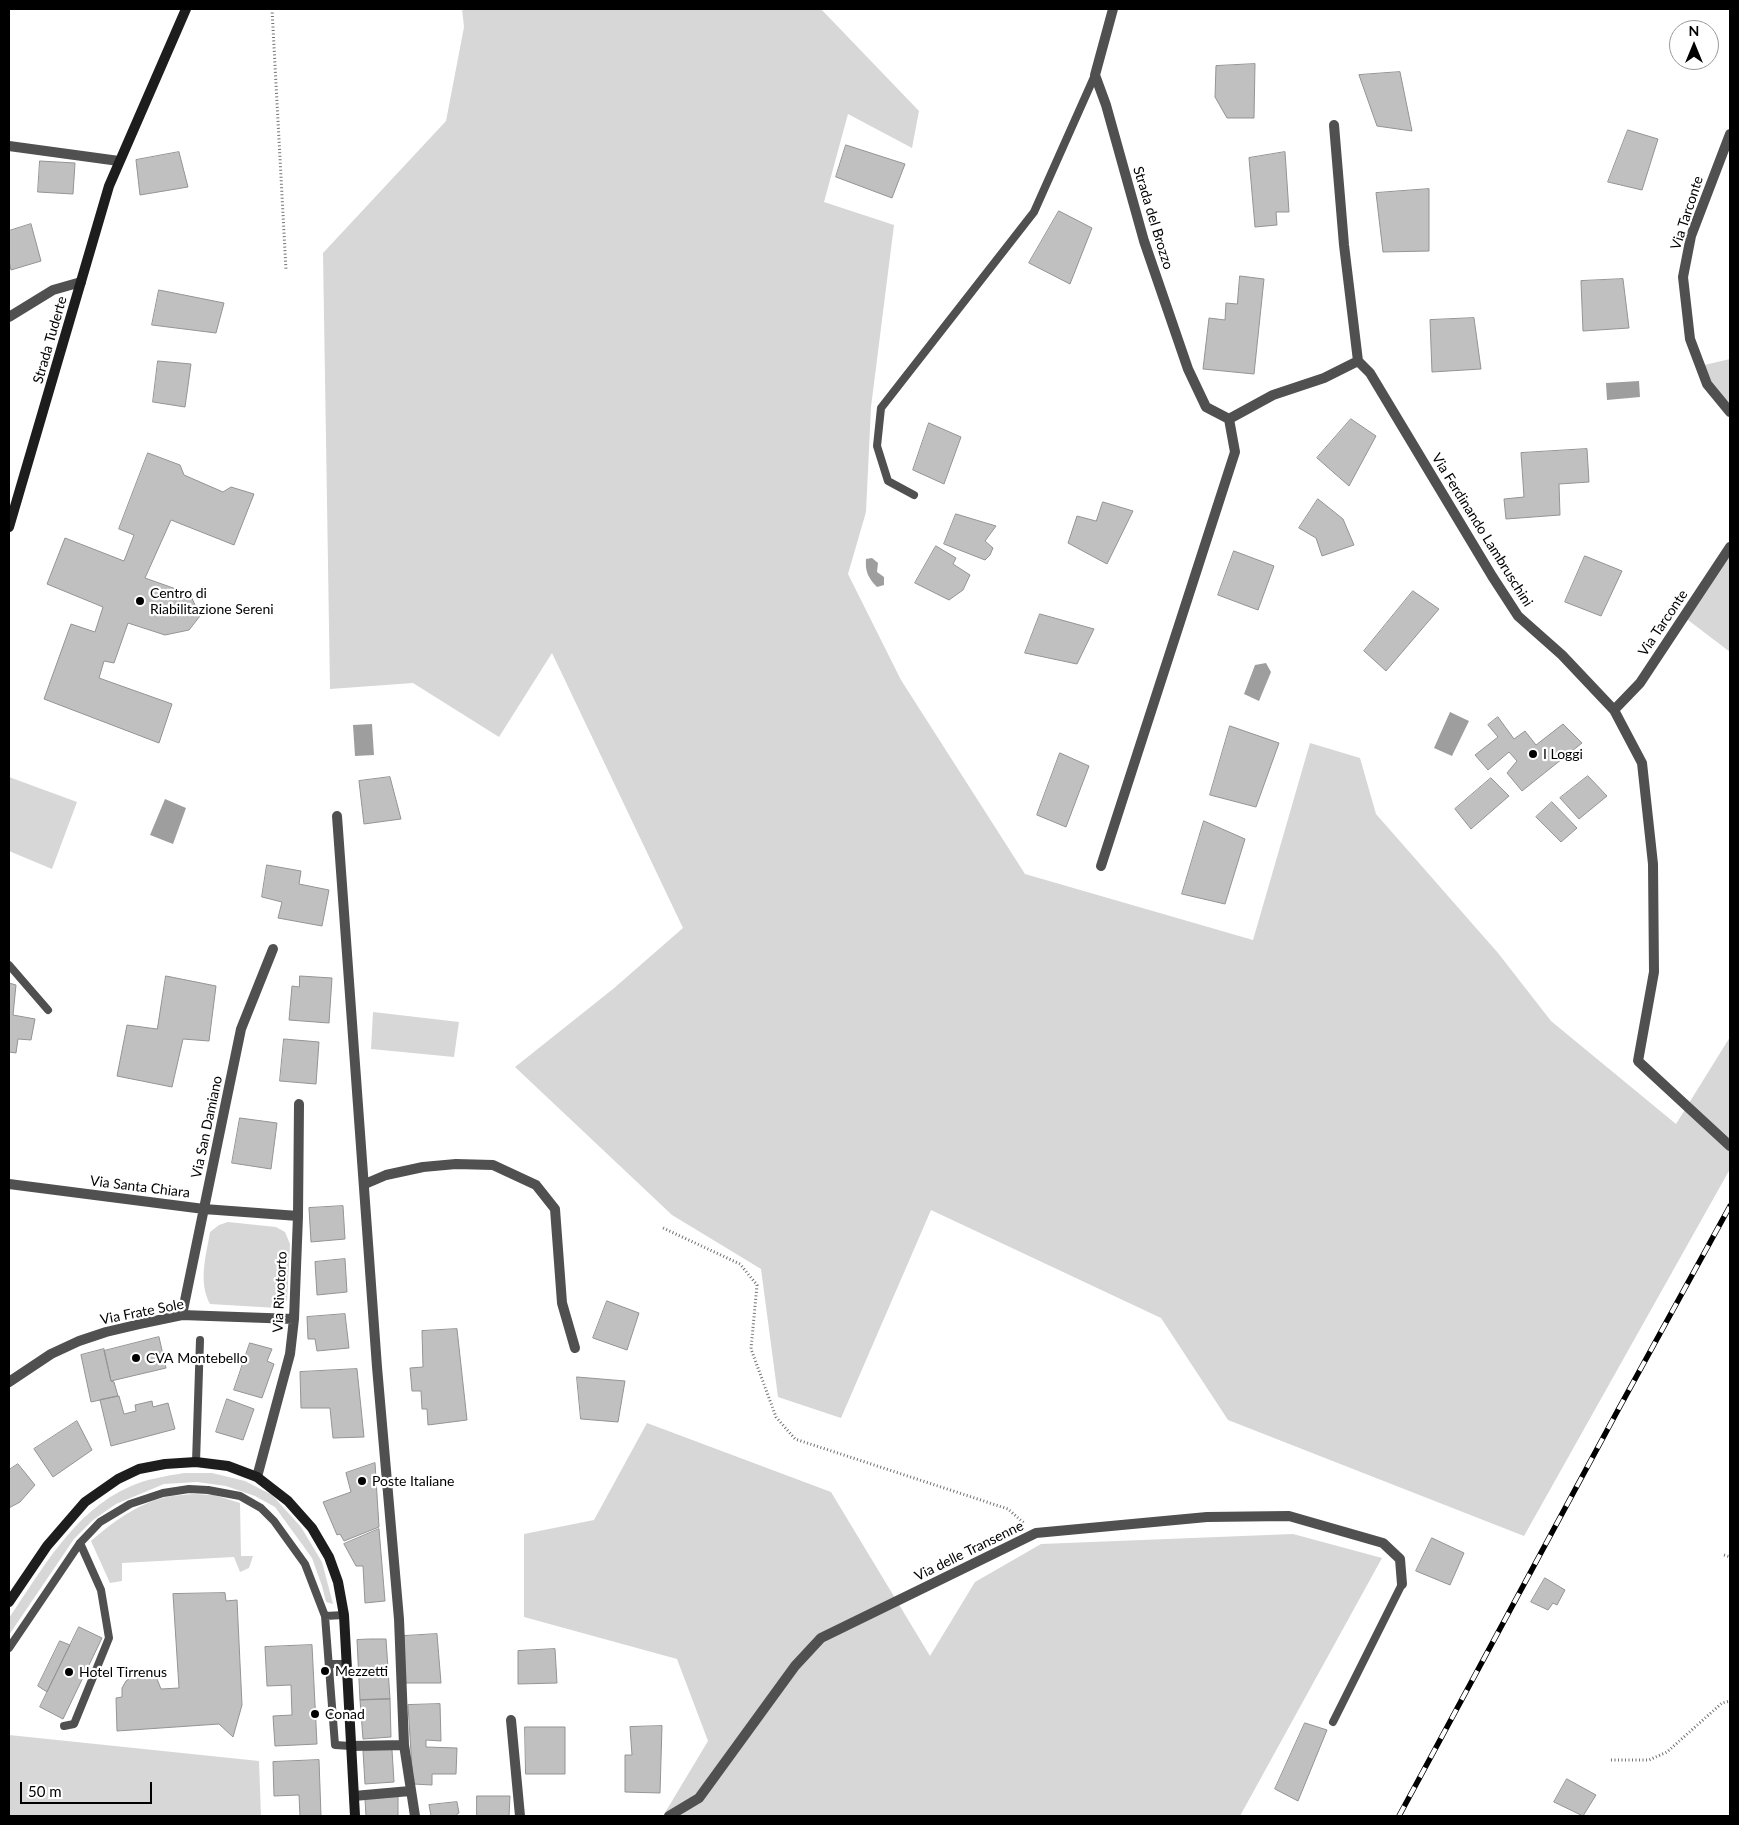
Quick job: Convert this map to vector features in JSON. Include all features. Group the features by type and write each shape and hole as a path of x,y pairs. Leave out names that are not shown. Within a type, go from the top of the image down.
{"main road":[{"name":"Strada Tuderte","path":"9,527 110,186 119,161 186,9"},
{"path":"9,1602 46,1546 85,1502 118,1479 139,1469 165,1464 196,1462 228,1466 257,1476 288,1501 312,1528 329,1557 338,1582 344,1614 355,1816"}],"street":[{"path":"1095,75 1113,9"},
{"name":"Strada del Brozzo","path":"1095,75 1106,105 1144,241 1188,368 1206,407 1230,419"},
{"path":"1101,866 1235,452 1230,419 1273,395 1324,378 1358,361 1344,245 1334,125"},
{"name":"Via Tarconte","path":"1730,134 1691,236 1683,277 1690,339 1707,384 1730,412"},
{"path":"9,146 119,161"},
{"path":"9,317 53,290 81,282"},
{"name":"Via Ferdinando Lambruschini","path":"1358,361 1370,373 1518,616 1562,655 1614,710 1642,763 1653,864 1654,972 1638,1061 1730,1146"},
{"name":"Via Tarconte","path":"1614,710 1640,683 1730,547"},
{"path":"337,816 377,1367 399,1619 404,1745 415,1816"},
{"name":"Via San Damiano","path":"182,1315 241,1028 273,949"},
{"name":"Via Rivotorto","path":"257,1476 290,1354 294,1319 300,1104"},
{"path":"364,1184 386,1175 423,1167 456,1164 493,1165 536,1186 555,1209 562,1303 575,1348"},
{"name":"Via Santa Chiara","path":"9,1184 204,1209 298,1216"},
{"name":"Via Frate Sole","path":"9,1382 51,1354 79,1341 106,1332 182,1315 294,1319"},
{"name":"Via delle Transenne","path":"669,1816 699,1798 794,1666 821,1638 1036,1533 1207,1517 1288,1516 1382,1543 1400,1559 1402,1584"},
{"path":"511,1720 520,1816"},
{"path":"350,1746 404,1745"},
{"path":"354,1796 410,1792"}],"lane":[{"path":"914,495 888,482 877,446 881,408 1034,212 1095,75"},
{"path":"9,965 48,1010"},
{"path":"196,1462 200,1340"},
{"path":"9,1648 80,1543 100,1522 130,1504 163,1493 189,1489 208,1490 240,1496 261,1508 274,1521 305,1564 325,1616 335,1745 350,1746"},
{"path":"64,1726 74,1724 110,1638 102,1590 80,1543"},
{"path":"1334,1722 1402,1584"},
{"path":"325,1616 344,1614"},
{"path":"329,1664 347,1664"},
{"path":"332,1703 348,1702"}],"path":[{"path":"272,9 286,270"},
{"path":"663,1228 740,1264 757,1285 751,1349 776,1417 795,1439 1008,1509 1036,1533"},
{"path":"1724,1555 1730,1557"},
{"path":"1611,1760 1649,1760 1668,1752 1722,1703 1730,1701"}],"shaded area":[{"path":"462,9 821,9 919,111 912,148 848,114 824,202 894,225 871,407 866,512 848,574 901,680 1025,874 1253,940 1310,743 1360,758 1376,814 1498,953 1551,1021 1676,1124 1730,1037 1730,1169 1524,1536 1228,1420 1161,1318 931,1210 841,1418 778,1397 761,1269 672,1215 515,1067 613,989 683,928 552,653 499,737 413,683 330,689 323,253 446,121 464,27"},
{"path":"1730,359 1730,412 1700,366"},
{"path":"1639,381 1640,397 1607,400 1606,383"},
{"path":"1730,541 1730,652 1684,617 1715,570"},
{"path":"872,558 878,563 877,572 884,577 884,585 877,587 871,581 866,567 866,559"},
{"path":"1266,663 1271,672 1259,701 1244,694 1255,665"},
{"path":"1450,712 1469,721 1452,756 1434,748"},
{"path":"372,724 374,755 355,756 353,725"},
{"path":"9,777 77,802 52,869 9,851"},
{"path":"165,799 186,808 173,844 150,835"},
{"path":"373,1012 459,1022 454,1057 371,1049"},
{"path":"228,1222 276,1227 285,1232 290,1244 287,1301 277,1308 210,1304 206,1296 204,1278 210,1232 219,1225"},
{"path":"647,1423 831,1492 930,1656 975,1582 1041,1544 1293,1534 1382,1558 1240,1816 663,1816 708,1741 677,1659 524,1617 524,1534 594,1520"},
{"path":"184,1473 212,1473 245,1481 272,1495 301,1527 322,1562 333,1604 326,1602 312,1558 275,1507 255,1496 226,1486 197,1482 164,1484 116,1504 93,1520 74,1539 9,1635 9,1618 60,1544 91,1511 109,1498 136,1484"},
{"path":"194,1494 214,1495 240,1503 241,1556 253,1556 249,1568 240,1572 234,1557 122,1563 122,1581 110,1583 91,1541 108,1527 145,1504 166,1497"},
{"path":"9,1735 259,1761 261,1816 9,1816"}],"building":[{"path":"1255,64 1254,118 1227,118 1215,97 1216,66"},
{"path":"1400,72 1412,131 1377,126 1359,75"},
{"path":"1628,130 1658,139 1642,190 1608,182"},
{"path":"846,145 905,164 892,198 836,177"},
{"path":"179,152 188,187 140,195 136,160"},
{"path":"1285,152 1289,212 1276,212 1277,225 1255,227 1249,158"},
{"path":"40,161 75,163 73,194 38,192"},
{"path":"1429,189 1429,251 1383,252 1376,193"},
{"path":"1059,211 1092,228 1070,284 1029,263"},
{"path":"31,224 41,261 11,270 9,261 9,231"},
{"path":"1240,276 1264,279 1254,374 1203,369 1209,318 1225,320 1226,303 1237,304"},
{"path":"1623,279 1629,328 1583,331 1581,281"},
{"path":"159,290 224,303 216,333 152,325"},
{"path":"1474,318 1481,369 1432,372 1430,320"},
{"path":"158,361 191,364 185,407 153,402"},
{"path":"1351,419 1376,436 1349,486 1317,458"},
{"path":"929,423 961,437 944,484 913,470"},
{"path":"1587,449 1589,482 1559,484 1560,515 1506,519 1504,499 1524,497 1521,453"},
{"name":"Centro di Riabilitazione Sereni","path":"148,453 180,465 184,475 223,492 231,487 254,494 234,545 171,520 145,578 190,594 200,616 189,630 165,635 128,623 114,663 104,661 99,678 172,704 159,743 44,699 71,624 95,632 103,607 47,584 65,538 124,561 134,535 119,529"},
{"path":"1318,499 1343,519 1354,545 1322,556 1316,538 1299,528"},
{"path":"1103,502 1133,511 1107,564 1068,543 1077,516 1096,521"},
{"path":"956,514 996,526 985,541 993,548 985,560 944,544"},
{"path":"936,546 956,558 953,564 970,575 963,590 949,600 915,583"},
{"path":"1234,551 1274,566 1258,610 1218,595"},
{"path":"1585,556 1622,571 1601,616 1565,602"},
{"path":"1413,591 1439,609 1386,671 1364,651"},
{"path":"1040,614 1094,629 1077,664 1025,653"},
{"path":"1498,717 1514,739 1525,731 1536,745 1563,724 1582,743 1522,791 1507,773 1517,761 1509,752 1488,770 1475,755 1498,737 1488,725"},
{"path":"1230,726 1279,743 1256,807 1210,795"},
{"path":"1060,753 1089,766 1066,827 1037,815"},
{"path":"1588,776 1607,796 1579,819 1560,798"},
{"path":"390,777 401,819 364,824 359,781"},
{"path":"1491,778 1509,796 1471,829 1455,809"},
{"path":"1552,802 1577,828 1561,842 1536,817"},
{"path":"1204,821 1245,839 1225,904 1182,894"},
{"path":"267,865 301,871 299,884 329,890 322,926 278,918 282,902 262,897"},
{"path":"166,976 216,986 209,1041 183,1039 172,1087 117,1076 127,1025 157,1029"},
{"path":"300,976 332,978 329,1023 289,1020 292,986 299,987"},
{"path":"9,983 16,985 13,1015 35,1019 31,1040 18,1039 16,1053 9,1052"},
{"path":"284,1039 319,1042 316,1084 280,1081"},
{"path":"240,1118 277,1123 271,1169 232,1163"},
{"path":"343,1206 345,1239 311,1242 309,1208"},
{"path":"345,1259 347,1292 317,1295 315,1262"},
{"path":"607,1301 639,1313 627,1350 593,1338"},
{"path":"345,1314 349,1348 317,1351 315,1339 308,1339 307,1317"},
{"path":"457,1329 467,1420 428,1425 427,1409 422,1409 421,1391 412,1391 410,1368 423,1367 422,1331"},
{"path":"159,1337 166,1368 111,1381 104,1351"},
{"path":"250,1343 272,1349 267,1361 274,1364 262,1398 234,1390"},
{"path":"104,1349 111,1381 114,1382 118,1396 91,1402 81,1355"},
{"path":"357,1369 364,1437 333,1438 330,1408 301,1408 300,1372"},
{"path":"577,1377 625,1381 618,1422 581,1419"},
{"path":"119,1396 124,1414 136,1411 135,1405 152,1401 153,1407 168,1403 175,1429 111,1446 100,1400"},
{"path":"227,1399 254,1409 243,1440 216,1432"},
{"path":"77,1421 92,1450 53,1477 34,1449"},
{"path":"375,1463 379,1527 344,1541 340,1534 337,1535 323,1502 351,1492 346,1473"},
{"path":"18,1464 35,1485 20,1502 9,1508 9,1470"},
{"path":"379,1529 385,1601 365,1603 363,1566 356,1566 344,1544"},
{"path":"1432,1538 1464,1553 1450,1585 1416,1571"},
{"path":"1545,1578 1565,1590 1557,1605 1553,1603 1548,1610 1531,1602"},
{"path":"225,1593 226,1601 237,1600 242,1705 233,1737 219,1724 117,1731 116,1698 122,1697 122,1688 126,1681 135,1674 148,1674 157,1679 161,1689 179,1688 173,1594"},
{"path":"79,1627 102,1638 63,1719 40,1707"},
{"path":"437,1634 441,1683 405,1683 404,1636"},
{"path":"386,1639 390,1699 360,1700 357,1640"},
{"path":"60,1641 70,1645 47,1692 38,1686"},
{"path":"312,1645 317,1744 275,1746 273,1716 292,1715 291,1685 267,1686 265,1647"},
{"path":"555,1649 557,1683 518,1684 518,1651"},
{"path":"390,1699 391,1737 363,1739 360,1700"},
{"path":"440,1704 441,1741 426,1740 426,1747 457,1748 456,1774 432,1774 432,1785 413,1784 408,1705"},
{"path":"1305,1723 1327,1730 1298,1801 1275,1789"},
{"path":"662,1726 660,1793 625,1792 625,1755 632,1755 630,1727"},
{"path":"525,1727 565,1727 565,1774 526,1774"},
{"path":"392,1750 394,1782 365,1784 363,1751"},
{"path":"319,1760 321,1816 300,1816 299,1795 274,1796 273,1762"},
{"path":"1567,1779 1596,1795 1583,1816 1554,1802"},
{"path":"477,1796 510,1796 509,1816 477,1816"},
{"path":"398,1797 398,1816 366,1816 365,1799"},
{"path":"457,1802 459,1813 457,1816 431,1816 429,1805"}],"railway":[{"path":"1399,1816 1730,1206"}],"place":[{"name":"Centro di Riabilitazione Sereni","path":"140,601"},
{"name":"I Loggi","path":"1533,754"},
{"name":"CVA Montebello","path":"136,1358"},
{"name":"Poste Italiane","path":"362,1481"},
{"name":"Mezzetti","path":"325,1671"},
{"name":"Hotel Tirrenus","path":"69,1672"},
{"name":"Conad","path":"315,1714"}]}
